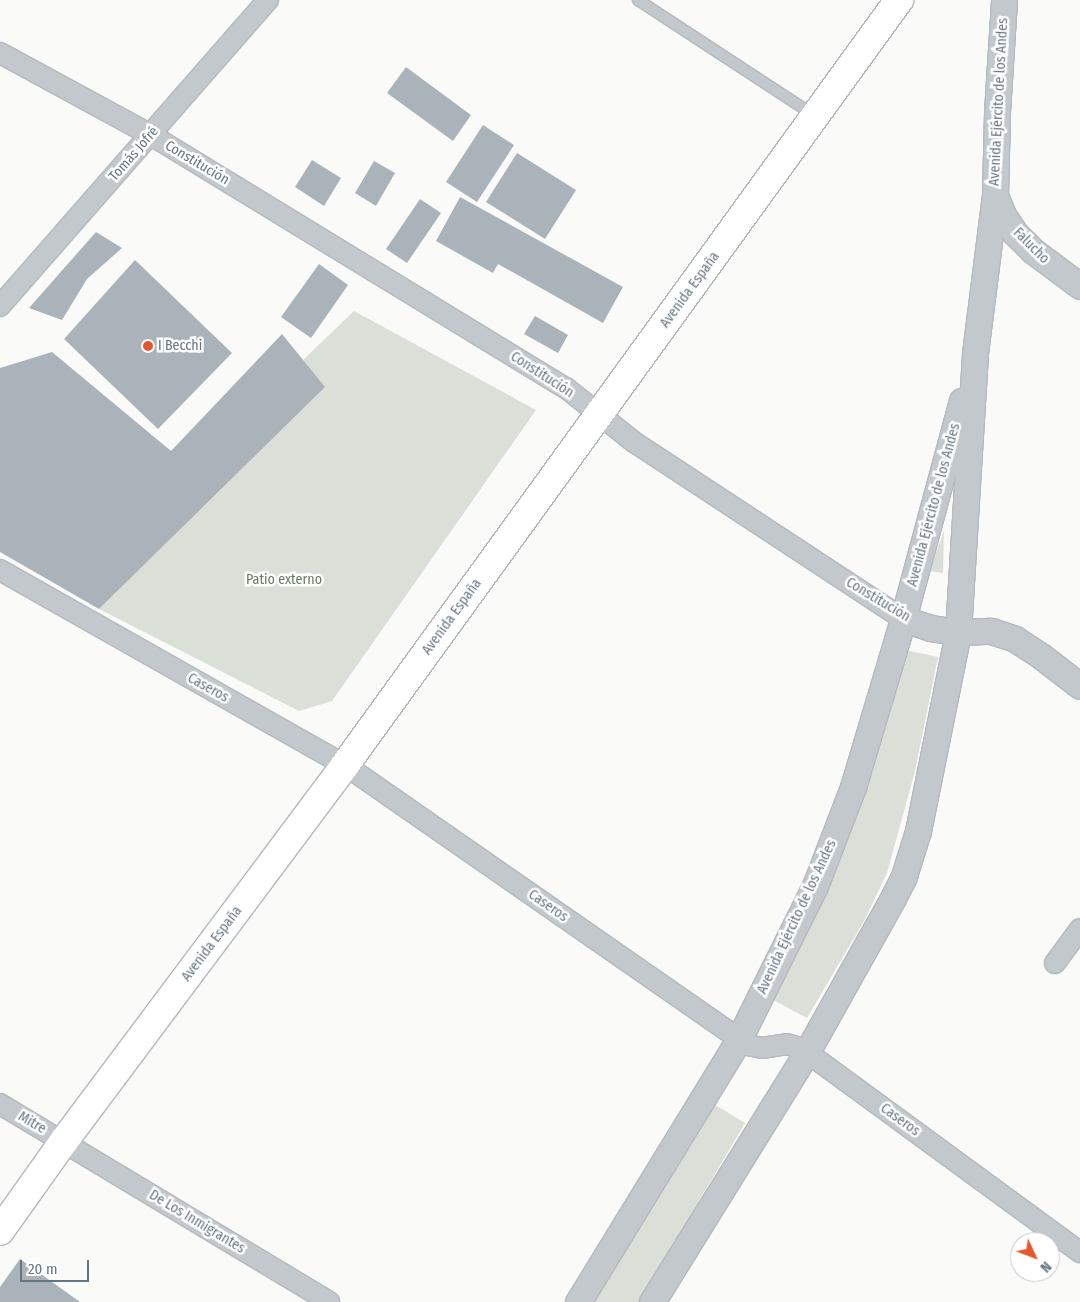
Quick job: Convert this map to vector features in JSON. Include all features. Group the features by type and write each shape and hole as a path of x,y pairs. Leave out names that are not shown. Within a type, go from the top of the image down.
{"main road":[{"name":"Avenida España","path":"0,1232 64,1141 345,765 899,0"}],"street":[{"name":"Tomás Jofré","path":"0,306 268,0"},
{"name":"Avenida Ejército de los Andes","path":"652,1302 807,1052 904,876 918,831 958,632 975,353 995,196 996,112 1004,0"},
{"name":"Constitución","path":"0,53 151,135 566,388 634,442 903,618 930,628 958,632 991,632 1015,639 1042,656 1080,686"},
{"name":"Falucho","path":"995,196 1003,215 1015,233 1040,257 1080,286"},
{"name":"Avenida Ejército de los Andes","path":"578,1302 738,1039 815,886 853,787 903,618 975,353"},
{"name":"Caseros","path":"0,570 345,765 738,1039 755,1048 771,1048 787,1044 807,1052 1080,1252"},
{"path":"1054,963 1080,929"},
{"name":"Mitre","path":"0,1104 64,1141"},
{"name":"De Los Inmigrantes","path":"64,1141 329,1302"}],"lane":[{"path":"638,0 816,117"}],"green space":[{"name":"Patio externo","path":"354,311 536,410 332,701 299,711 99,609 324,387 303,360"},
{"path":"944,531 943,573 929,571"},
{"path":"901,649 938,657 915,771 887,873 864,921 807,1018 773,1000 831,880"},
{"path":"712,1103 745,1123 639,1302 594,1302"}],"building":[{"path":"406,67 471,115 453,141 387,93"},
{"path":"483,125 514,145 477,202 446,182"},
{"path":"517,153 576,190 545,239 486,202"},
{"path":"312,160 341,178 324,206 295,187"},
{"path":"374,161 395,173 376,206 355,193"},
{"path":"460,197 623,287 603,323 498,264 493,273 436,241"},
{"path":"420,199 441,213 407,263 386,249"},
{"path":"96,232 122,248 87,279 62,320 29,308"},
{"name":"I Becchi","path":"135,260 232,353 158,429 64,339"},
{"path":"319,264 348,285 311,338 281,317"},
{"path":"535,316 568,335 558,353 524,334"},
{"path":"282,334 325,387 99,609 0,552 0,368 52,352 171,451"},
{"path":"20,1259 80,1302 0,1302 0,1287"}],"place":[{"name":"I Becchi","path":"148,346"}]}
